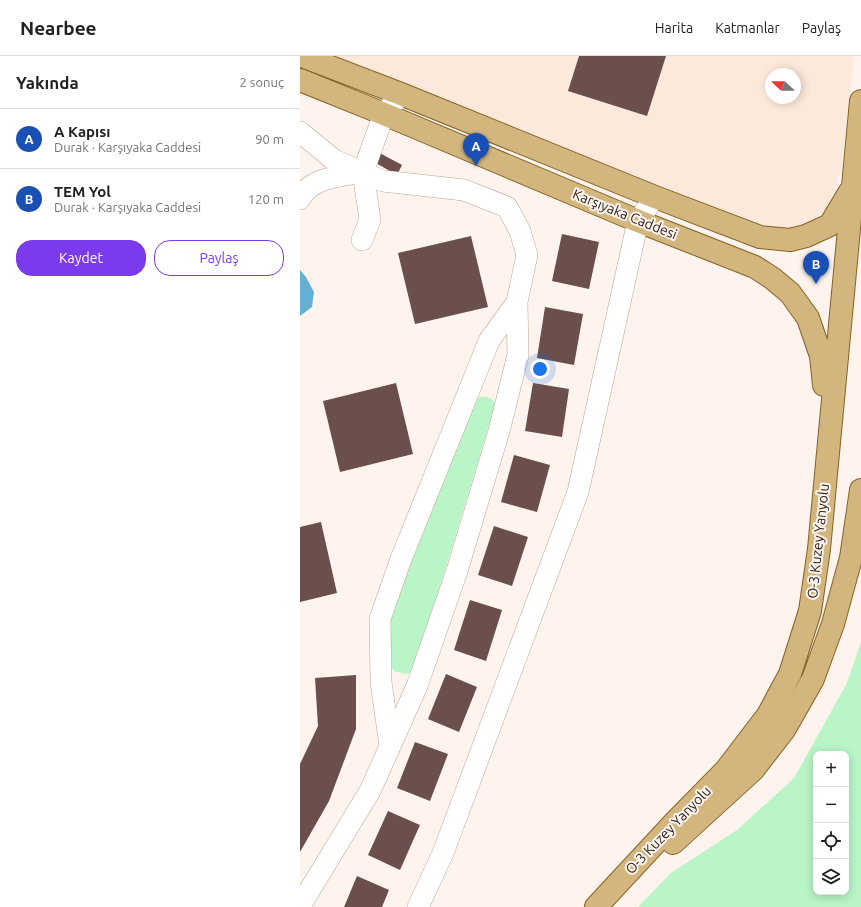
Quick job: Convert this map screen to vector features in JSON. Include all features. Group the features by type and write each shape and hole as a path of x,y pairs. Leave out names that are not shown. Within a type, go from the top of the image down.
{"main road":[{"name":"Karşıyaka Caddesi","path":"302,56 401,94 655,197 760,237 790,240 806,236 830,225 853,186"},
{"name":"Karşıyaka Caddesi","path":"300,80 638,221 755,267 772,278 790,293 808,318 822,356 828,452"},
{"name":"O-3 Kuzey Yanyolu","path":"596,907 674,823 726,770 768,716 790,674 810,612 819,549 861,101"},
{"path":"602,907 611,901 754,770 784,730 812,679 833,624 851,558 861,490"}],"street":[{"path":"362,240 370,220 363,172 384,114 401,94"},
{"path":"300,132 334,160 383,181 464,190 507,207 520,231 527,255 517,302 518,355 499,431 457,571 420,679 370,791 300,906"},
{"path":"300,199 303,193 322,180 363,172"},
{"path":"418,907 443,853 578,492 638,221 655,197"},
{"path":"390,746 381,682 380,619 401,559 489,341 517,302"}],"shaded area":[{"path":"324,56 854,56 842,165 834,193 824,211 810,223 792,231 770,235"}],"green space":[{"path":"479,397 487,397 493,400 495,405 426,633 413,672 405,674 394,671 392,667 390,621 397,590 474,403"},
{"path":"861,642 861,907 638,907 671,873 737,830 794,778 847,683"}],"water":[{"path":"300,270 306,277 314,292 312,307 300,316"}],"building":[{"path":"579,56 666,56 647,116 568,91"},
{"path":"363,144 402,165 397,175 358,153"},
{"path":"562,234 599,242 589,289 552,281"},
{"path":"471,236 488,307 415,324 398,253"},
{"path":"545,307 583,314 574,365 537,358"},
{"path":"396,383 413,454 340,472 323,401"},
{"path":"533,383 569,389 562,437 525,431"},
{"path":"514,455 550,465 537,512 501,502"},
{"path":"321,522 337,593 300,602 300,527"},
{"path":"494,526 528,537 512,586 478,575"},
{"path":"470,600 502,610 486,661 454,650"},
{"path":"446,674 477,687 459,732 428,719"},
{"path":"356,675 356,729 329,801 300,852 300,764 318,726 315,678"},
{"path":"415,742 448,754 430,801 397,788"},
{"path":"388,811 420,825 400,870 368,855"},
{"path":"357,876 389,890 382,907 344,907"}],"place":[{"name":"A Kapısı","path":"476,166"},
{"name":"TEM Yol","path":"816,284"}]}
